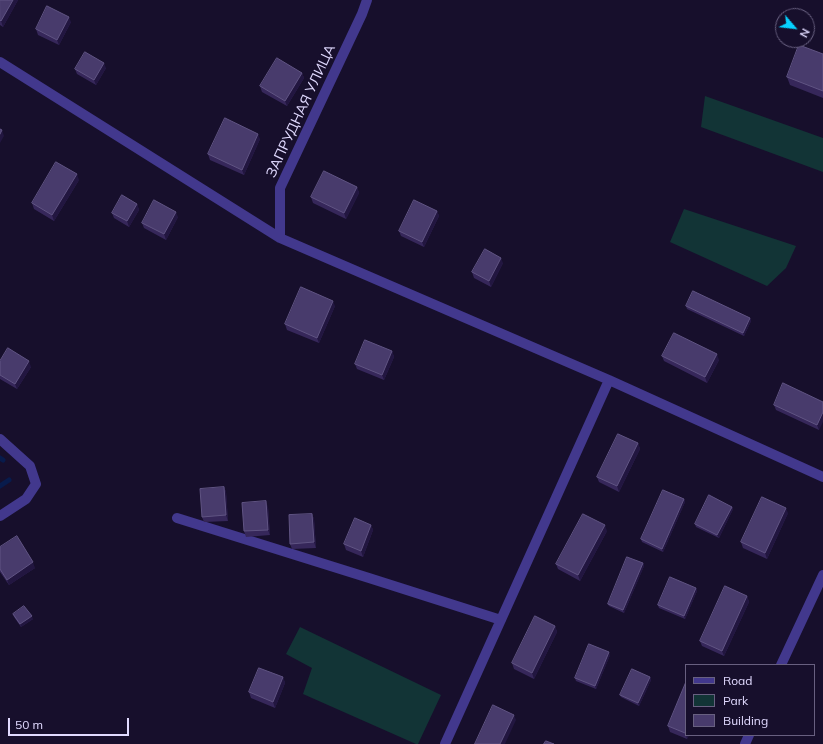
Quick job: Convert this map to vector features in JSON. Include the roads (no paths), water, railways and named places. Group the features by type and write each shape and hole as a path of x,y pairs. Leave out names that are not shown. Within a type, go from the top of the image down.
{"street":[{"name":"ЗАПРУДНАЯ УЛИЦА","path":"280,238 280,188 362,14 367,0"},
{"path":"0,62 280,238 609,380 823,477"},
{"path":"445,744 609,380"},
{"path":"0,439 30,466 36,484 26,499 0,516"},
{"path":"177,518 501,620"},
{"path":"781,664 823,575"}],"waterway":[{"path":"0,486 9,480"}]}
